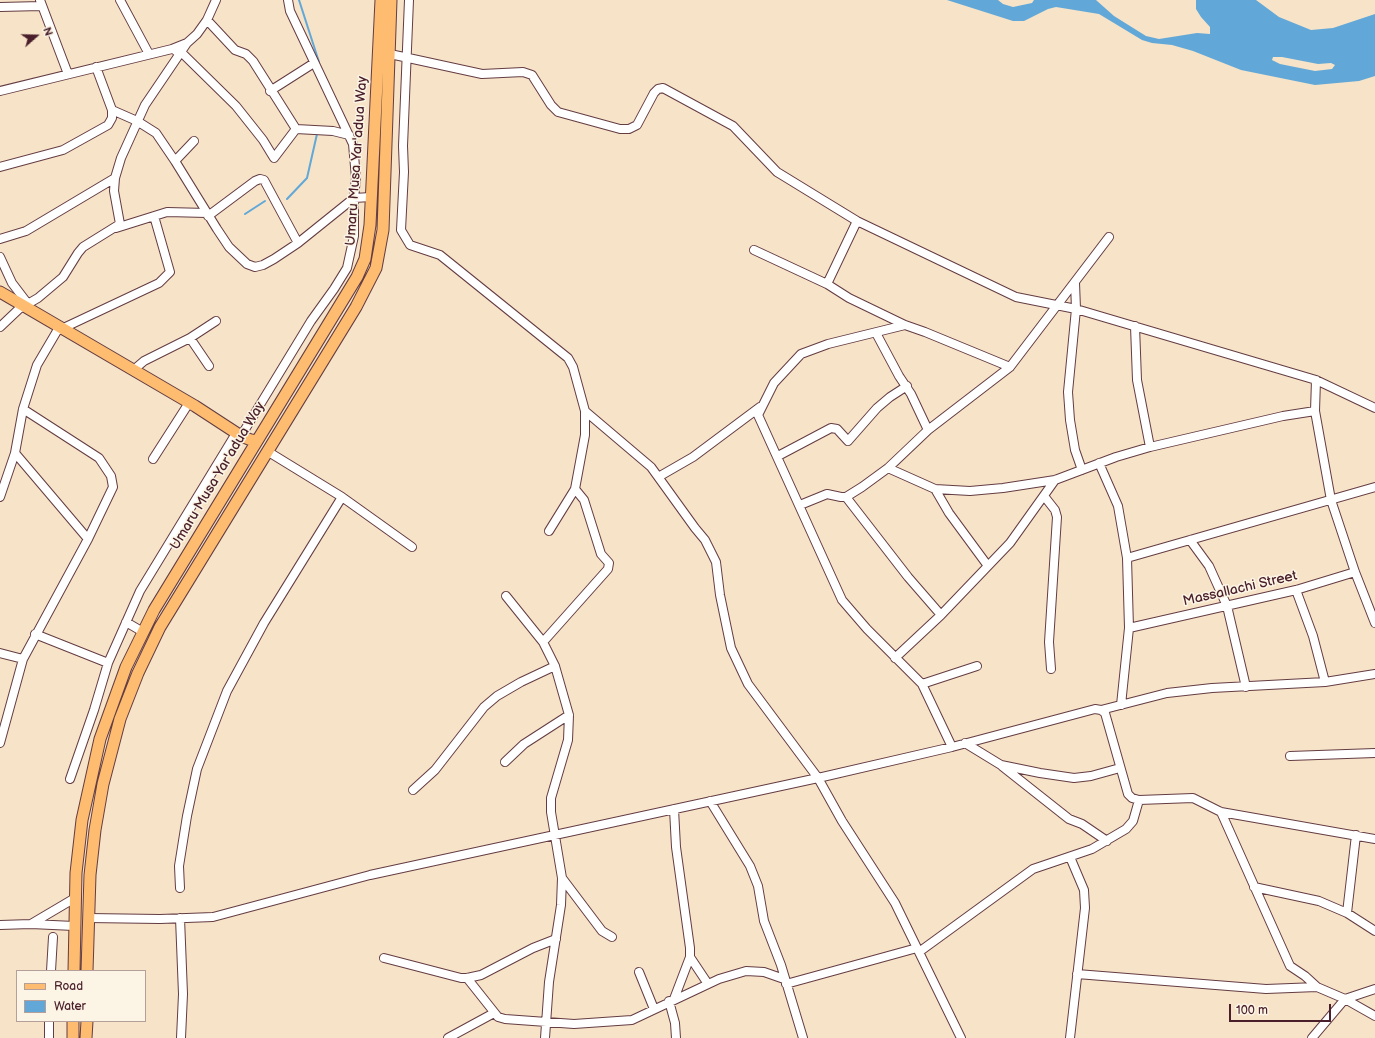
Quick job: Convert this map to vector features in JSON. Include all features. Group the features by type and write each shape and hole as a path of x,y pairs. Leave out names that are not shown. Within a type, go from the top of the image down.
{"main road":[{"name":"Umaru Musa Yar'adua Way","path":"74,970 75,898 82,820 92,771 110,710 126,667 154,610 356,277 364,259 368,244 381,0"},
{"name":"Umaru Musa Yar'adua Way","path":"87,970 90,875 95,830 103,784 120,719 138,673 160,627 356,307 376,268 383,230 391,0"},
{"path":"0,292 60,330 187,406 238,436 251,440 254,445"},
{"path":"0,298 23,306"},
{"path":"60,330 195,406 238,436"},
{"path":"74,952 88,952"},
{"path":"73,1022 73,1038"},
{"path":"86,1038 87,1022"}],"street":[{"path":"120,0 149,54"},
{"path":"70,779 108,664 140,591 306,327 334,289 347,268 354,236 354,198 356,178 355,156 349,135 290,11 288,0"},
{"path":"409,0 401,230 410,245 440,255 565,356 573,367 585,411 585,435 575,489 549,531"},
{"path":"116,228 120,224 120,220 114,191 115,178 121,158 137,121 154,89 187,43 197,34 207,20 213,2"},
{"path":"0,7 40,3 68,74"},
{"path":"207,20 235,50 246,54 253,61 270,91 296,129"},
{"path":"0,91 172,49 187,43"},
{"path":"172,49 181,52 236,106 263,140 274,158 296,129"},
{"path":"390,54 482,74 523,72 532,75 551,105 558,112 620,129 629,129 637,125 654,93 658,89 663,88 733,126 778,172 857,221 1016,297 1076,309 1316,380 1375,408"},
{"path":"270,91 314,63"},
{"path":"0,167 63,150 108,125 112,118 112,110 96,67"},
{"path":"112,110 137,121 156,133 229,247 247,264 255,267 263,265 298,243 354,198 371,196"},
{"path":"296,129 333,131 349,135"},
{"path":"175,161 194,141"},
{"path":"0,240 26,231 115,178"},
{"path":"0,327 23,306 48,290 63,277 78,253 84,247 116,228 176,211 208,214 260,179 264,180 298,243"},
{"path":"0,497 15,453 23,409 37,365 60,330 159,283 170,272 154,216"},
{"path":"826,284 857,221"},
{"path":"800,505 826,494 841,497 846,496 888,468 928,430 1010,367 1109,237"},
{"path":"754,250 826,284 849,298 904,325 1010,367"},
{"path":"0,258 23,306"},
{"path":"1074,283 1076,309 1068,392 1070,420 1075,450 1082,470"},
{"path":"135,372 137,367 144,361 190,338 216,321"},
{"path":"904,325 828,344 801,354 774,383 758,415 778,456 842,600 895,658 922,684 952,747"},
{"path":"1135,326 1136,380 1150,447"},
{"path":"876,333 899,376 907,386 928,430"},
{"path":"190,338 209,366"},
{"path":"1316,380 1314,411 1332,500 1355,572 1375,623"},
{"path":"778,456 831,428 837,429 848,441 877,408 907,386"},
{"path":"153,459 187,406"},
{"path":"660,476 694,456 761,407"},
{"path":"0,743 1,733 23,659 35,634 88,539 113,487 111,476 99,458 23,409"},
{"path":"585,411 648,463 660,476 695,528 705,540 716,562 720,595 731,648 748,684 818,778 842,821 895,903 961,1038"},
{"path":"888,468 935,489 970,491 1003,488 1055,480 1099,463 1150,447 1256,422 1314,411"},
{"path":"267,451 342,497 412,547"},
{"path":"15,453 88,539"},
{"path":"1099,463 1118,506 1128,558 1129,628 1121,705"},
{"path":"895,658 941,615 1010,543 1055,480"},
{"path":"1128,558 1375,487"},
{"path":"543,642 608,569 609,563 602,554 584,500 575,489"},
{"path":"935,489 949,513 988,566"},
{"path":"846,496 908,577 941,615"},
{"path":"1044,496 1055,510 1057,517 1049,642 1051,669"},
{"path":"180,888 179,866 197,769 227,692 264,623 342,497"},
{"path":"1190,540 1208,566 1227,606 1246,687"},
{"name":"Massallachi Street","path":"1129,628 1296,590 1355,572"},
{"path":"1296,590 1313,636 1325,682"},
{"path":"506,596 543,642 555,666 569,715 568,740 551,798 551,812 556,834 562,878 561,905 549,982 545,1036 537,1038"},
{"path":"126,622 143,632"},
{"path":"35,634 108,664"},
{"path":"0,653 23,659"},
{"path":"413,790 435,770 484,707 497,696 521,682 555,666"},
{"path":"922,684 977,666"},
{"path":"88,918 213,917 370,875 818,778 952,747 1095,709 1101,710 1168,693 1212,688 1325,682 1375,674"},
{"path":"1101,710 1105,714 1128,794 1139,800 1193,798 1221,812 1356,835 1375,840"},
{"path":"505,762 524,744 569,715"},
{"path":"965,743 1001,765 1069,819 1082,824 1107,841"},
{"path":"1290,756 1375,753"},
{"path":"1001,765 1074,778 1091,776 1120,768"},
{"path":"467,978 498,1017 505,1019 574,1024 632,1020 708,984 746,970 764,972 785,981 918,950 1033,869 1092,849 1126,830 1133,821 1139,800"},
{"path":"710,801 750,866 758,886 764,921 781,965 803,1038"},
{"path":"674,809 676,847 690,948 690,957 672,1000 676,1038"},
{"path":"1221,812 1290,966 1305,976 1317,987 1345,998 1375,1016"},
{"path":"1347,913 1356,835"},
{"path":"1070,857 1084,890 1085,897 1070,1038"},
{"path":"562,878 602,930 612,936"},
{"path":"1254,887 1319,901 1347,913 1375,932"},
{"path":"31,924 75,898"},
{"path":"180,918 183,994 181,1038"},
{"path":"0,926 31,924 74,926"},
{"path":"51,970 53,937"},
{"path":"384,958 467,978 481,975 533,948 556,939"},
{"path":"690,957 708,984"},
{"path":"639,972 654,1009"},
{"path":"1077,974 1266,989 1317,987"},
{"path":"1312,1038 1345,998 1375,988"},
{"path":"448,1038 494,1013"},
{"path":"49,1022 49,1038"}],"water":[{"path":"947,0 998,0 1003,4 1013,7 1032,3 1034,0 1096,0 1114,16 1146,36 1159,39 1197,33 1210,34 1210,27 1196,9 1196,0 1256,0 1279,17 1311,30 1333,28 1375,14 1375,76 1359,81 1315,85 1241,70 1193,51 1172,45 1152,43 1142,40 1099,14 1056,7 1048,9 1024,21 1013,21","holes":["1273,57 1282,57 1318,64 1331,63 1335,65 1332,69 1315,71 1280,64 1272,60"]}],"waterway":[{"path":"299,0 319,62"},
{"path":"287,199 307,178 317,134"},
{"path":"245,214 265,201"}]}
